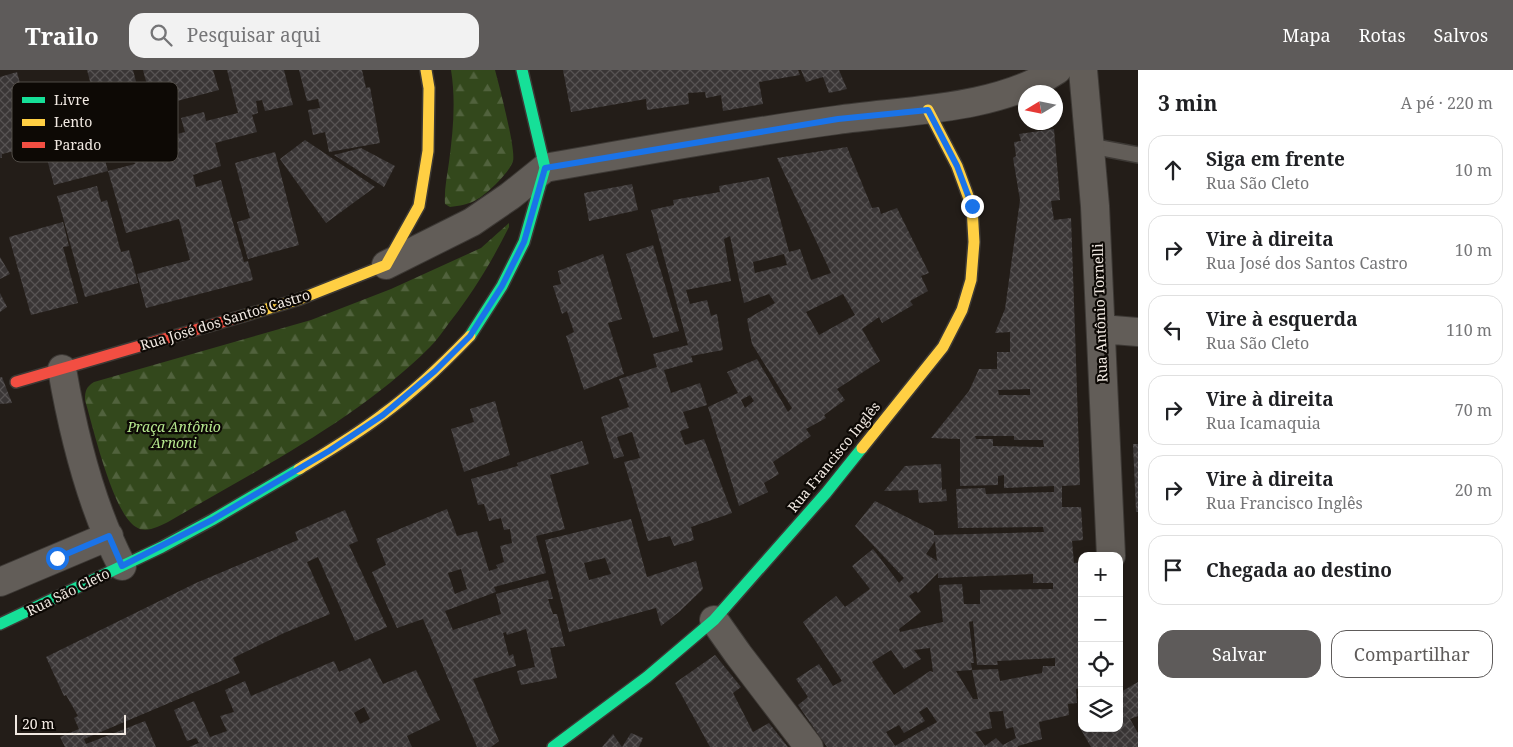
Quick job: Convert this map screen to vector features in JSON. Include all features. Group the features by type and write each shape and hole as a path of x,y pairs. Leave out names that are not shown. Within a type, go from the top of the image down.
{"street":[{"path":"386,265 419,206 428,151 429,88 426,70"},
{"name":"Rua São Cleto","path":"0,624 122,566 212,520 329,451 383,415 435,371 470,336 502,286 524,242 545,168 522,70"},
{"path":"545,168 838,119 928,110 991,98 1026,88 1057,70"},
{"name":"Rua Antônio Tornelli","path":"1083,70 1095,206 1111,552"},
{"name":"Rua Francisco Inglês","path":"553,747 647,677 714,620 826,492 943,347 962,310 971,280 974,242 972,206 957,166 928,110"},
{"name":"Rua José dos Santos Castro","path":"16,382 300,299 386,265 472,222 510,196 545,168"},
{"path":"1101,329 1138,332"},
{"path":"62,369 70,414 95,500 122,566"},
{"path":"0,582 109,536"},
{"path":"714,620 809,747"}],"lane":[{"path":"1091,146 1138,155"}],"green space":[{"path":"451,70 495,70 507,117 513,161 497,183 486,193 470,203 450,207 445,204 445,199 452,140 453,93"},
{"name":"Praça Antônio Arnoni","path":"509,223 503,240 482,277 466,300 438,338 401,374 338,421 305,442 168,522 152,529 144,530 136,527 128,519 119,505 105,469 85,400 86,390 91,384 311,320 391,289 481,248"}],"building":[{"path":"87,70 133,70 136,82 90,82"},
{"path":"143,70 213,70 219,90 178,101 178,82 146,82"},
{"path":"227,70 284,70 293,105 265,111 262,100 256,101 258,113 252,115 257,132 215,143 221,166 193,175 196,187 221,180 244,262 248,261 253,280 146,308 137,274 190,260 179,219 126,233 108,171 135,164 135,162 178,162 178,134 185,132 181,118 204,112 206,121 238,113"},
{"path":"299,70 362,70 366,88 370,87 380,143 329,152 325,132 313,135 308,110 320,108 318,99 307,101"},
{"path":"563,70 798,70 800,75 759,82 763,104 723,111 721,95 706,98 705,92 688,93 689,104 647,110 646,99 571,112"},
{"path":"801,70 839,70 847,89 829,93 823,77 806,82"},
{"path":"17,72 20,82 12,82 12,152 2,154 2,158 0,158 0,77"},
{"path":"1054,130 1060,200 1051,201 1054,220 1071,218 1080,485 1062,486 1062,507 1081,507 1083,540 1072,541 1074,563 1078,562 1077,703 1068,704 1069,715 1039,722 1042,739 1018,747 827,747 798,705 808,697 796,679 819,664 833,686 842,681 803,622 836,596 845,607 870,589 852,566 873,549 899,583 904,578 855,526 875,501 934,531 934,535 1044,532 1043,527 958,528 956,489 985,488 986,494 1054,492 1054,486 1004,488 1004,475 998,476 998,485 960,486 960,439 931,438 969,391 979,369 997,369 997,352 1010,352 1010,332 995,333 1005,309 1020,200 1013,158 1016,156 1014,142 1021,141 1019,134","holes":["1030,389 1030,395 999,395 998,390","975,436 1014,436 1014,440 1043,440 1044,447 993,446 993,439 976,439","935,541 937,561 926,554","938,573 938,578 1033,574 1033,583 1053,583 1053,589 980,590 980,604 964,604 962,584 939,585 943,622 900,632 899,629 921,612 909,596 916,591 918,593","973,621 977,665 998,665 997,661 1055,658 1055,666 1043,666 1042,673 1000,681 998,669 972,670 971,663 974,663 969,622","930,648 933,672 930,671 894,695 872,662 891,650 904,669 921,659 914,650","972,670 978,699 973,699 956,671","927,707 937,722 895,746 886,732 899,725 904,733 925,721 919,712","1003,711 1006,729 1013,727 1016,738 1003,745 996,738 985,746 975,732 992,728 989,712"]},
{"path":"305,140 375,187 326,223 280,159"},
{"path":"847,147 872,208 879,207 881,214 897,208 929,273 921,276 928,291 910,301 913,305 882,323 879,317 862,329 880,361 837,389 845,400 824,415 826,418 806,429 811,436 773,462 779,474 764,483 768,492 739,506 708,407 738,393 727,372 757,359 788,412 792,408 752,344 747,319 775,303 769,294 744,303 730,236 724,239 731,281 686,290 690,304 707,300 711,316 717,314 723,350 691,356 693,362 664,370 671,393 700,383 707,405 683,412 689,428 680,431 685,445 704,439 732,513 691,527 694,540 674,546 670,536 648,541 624,462 640,458 632,432 617,437 624,456 614,459 601,417 629,407 619,379 657,367 653,354 688,345 651,210 674,205 673,200 720,192 719,186 769,177 789,252 800,249 811,280 831,273 777,158","holes":["784,254 787,265 755,273 753,262","843,294 855,315 819,335 806,312","750,395 754,401 745,408 741,400"]},
{"path":"361,148 395,166 384,187 334,155"},
{"path":"275,152 299,245 248,259 237,222 250,218 235,163"},
{"path":"48,162 106,162 108,171 54,185"},
{"path":"632,184 638,210 589,221 584,193"},
{"path":"97,186 101,202 107,200 121,252 129,250 138,283 85,297 57,196"},
{"path":"63,222 69,246 63,247 78,303 31,315 9,237"},
{"path":"653,245 679,331 653,338 626,254"},
{"path":"603,254 622,319 608,323 624,374 584,390 566,336 574,332 567,311 562,314 553,286 561,284 558,271"},
{"path":"0,257 10,274 0,279"},
{"path":"0,293 7,307 0,312"},
{"path":"0,377 2,377 12,403 0,404"},
{"path":"495,401 510,455 464,472 451,429 474,422 470,409"},
{"path":"582,441 589,464 550,475 565,529 536,536 546,573 494,587 496,592 445,611 453,630 501,614 496,594 548,580 553,599 548,599 553,614 557,614 565,646 550,648 557,678 521,685 517,671 535,667 526,629 507,635 506,632 503,633 509,656 513,654 516,666 473,679 499,741 491,747 477,747 423,619 397,628 372,572 386,565 376,539 447,509 457,536 477,531 489,571 498,568 496,565 504,562 500,546 512,543 510,529 504,530 501,518 489,521 484,504 478,505 471,479 518,466 517,463","holes":["461,569 467,589 455,594 448,573"]},
{"path":"1133,444 1138,444 1138,512 1136,512"},
{"path":"941,464 942,490 946,489 947,501 919,503 918,490 884,491 905,466"},
{"path":"345,510 358,541 349,545 387,627 355,641 318,557 307,562 330,614 284,633 233,658 240,673 84,739 86,744 145,721 156,747 65,747 60,737 79,729 74,718 78,716 66,695 64,696 46,657 196,583 298,540 295,532"},
{"path":"631,519 647,577 696,561 703,589 661,626 656,608 569,632 545,540","holes":["605,558 611,574 589,580 584,563"]},
{"path":"715,655 741,687 733,693 753,732 769,723 788,747 710,747 675,683"},
{"path":"370,658 383,684 416,670 440,720 407,736 412,747 189,747 199,743 196,738 187,741 174,710 194,701 210,737 227,731 220,716 234,712 225,690 245,681 251,696 334,661 339,672","holes":["364,707 370,719 360,724 354,713"]},
{"path":"1138,682 1138,716 1130,719 1138,733 1138,747 1091,747 1082,732 1123,732 1123,691"},
{"path":"631,733 643,738 639,747 622,747"},
{"path":"613,734 622,747 602,747"}],"traffic: fast":[{"path":"470,336 502,286 524,242 545,168 522,70"},
{"path":"553,747 647,677 714,620 826,493 862,448"},
{"path":"0,624 162,547 299,469"}],"traffic: slow":[{"path":"243,316 300,299 386,265 419,206 428,151 429,88 426,70"},
{"path":"862,448 943,347 962,310 971,280 974,242 972,207 957,166 928,110"},
{"path":"299,469 352,436 394,406 428,377 470,336"}],"traffic: jam":[{"path":"16,382 243,316"}],"route":[{"path":"57,558 109,536 122,566 212,520 329,451 383,415 435,371 470,336 502,286 524,242 545,168 838,119 928,110 957,166 972,206"}]}
